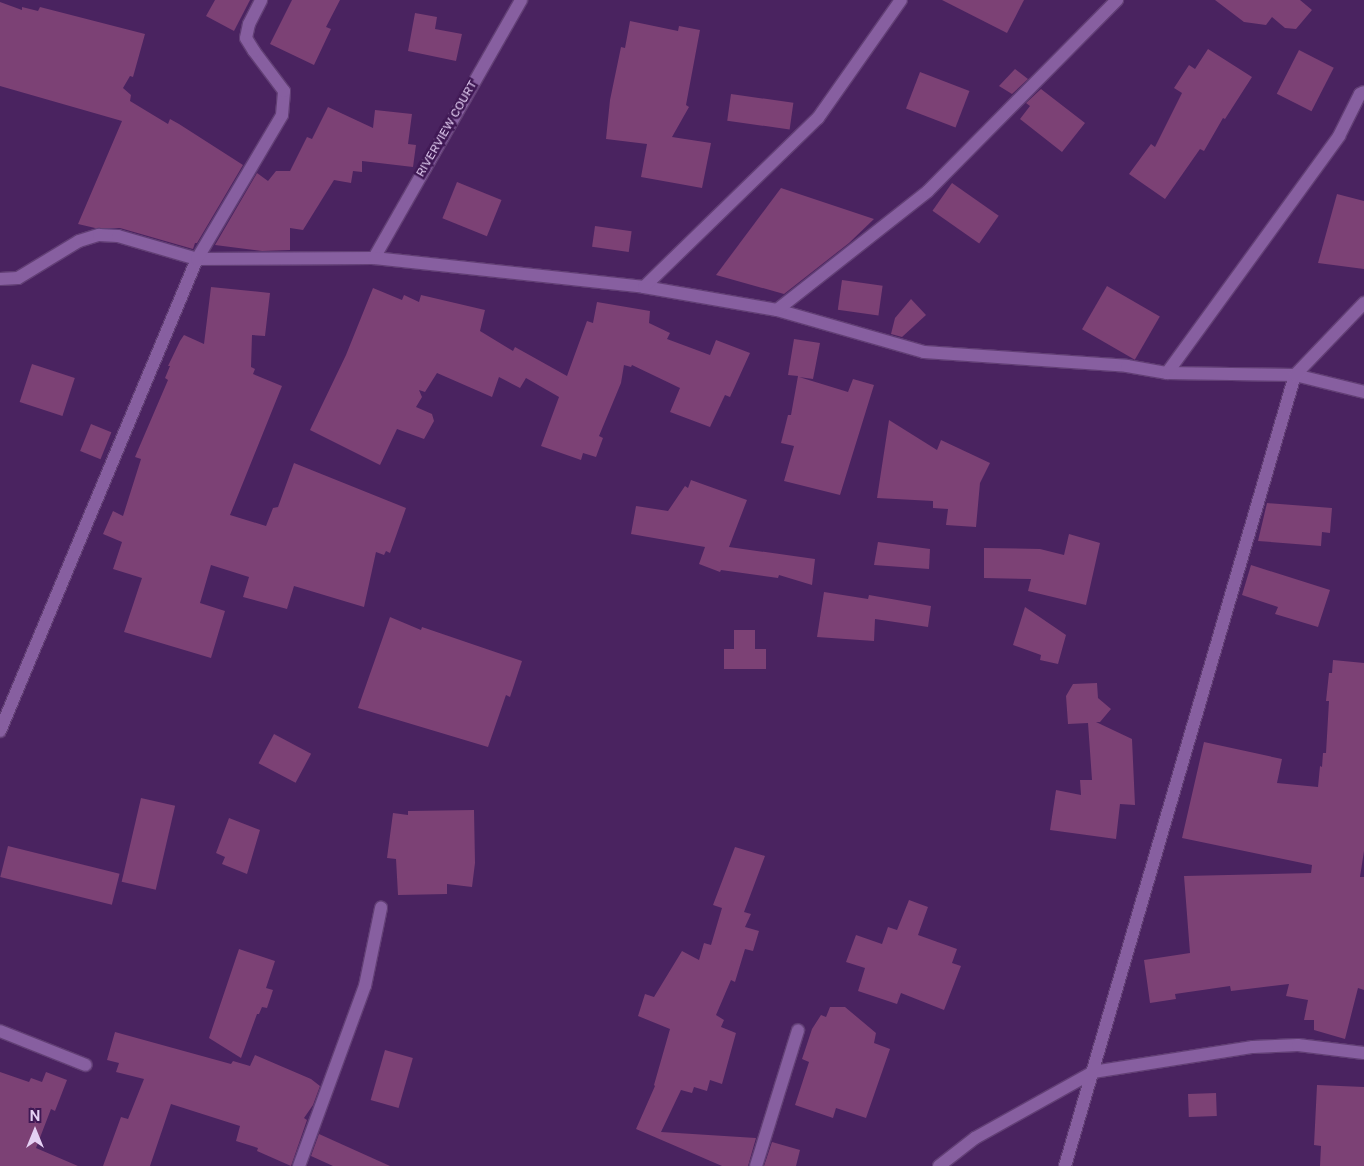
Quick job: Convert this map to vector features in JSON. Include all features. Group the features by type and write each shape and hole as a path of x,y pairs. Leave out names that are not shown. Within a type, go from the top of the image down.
{"street":[{"path":"0,732 197,259 282,115 284,91 246,38 248,24 261,0"},
{"name":"RIVERVIEW COURT","path":"374,258 521,0"},
{"path":"644,287 818,118 901,0"},
{"path":"777,310 928,191 1117,0"},
{"path":"1167,374 1339,136 1360,94 1364,92"},
{"path":"0,279 18,278 79,241 99,235 118,236 197,259 374,258 644,287 777,310 924,352 1126,366 1167,374 1295,375 1364,392"},
{"path":"1065,1166 1295,375 1364,303"},
{"path":"299,1166 365,986 381,908"},
{"path":"756,1166 798,1030"},
{"path":"0,1031 86,1065"},
{"path":"939,1166 975,1138 1092,1072 1253,1047 1298,1044 1364,1053"}],"building":[{"path":"215,0 250,0 234,31 206,16"},
{"path":"292,0 340,0 326,27 331,29 314,65 270,44"},
{"path":"942,0 1024,0 1007,33"},
{"path":"1215,0 1300,0 1312,10 1296,29 1285,28 1272,17 1266,25 1244,22"},
{"path":"0,2 22,10 22,7 38,11 40,7 145,34 133,77 130,76 123,88 131,95 130,101 168,124 170,119 179,124 243,165 193,249 120,228 95,228 78,224 122,121 0,86"},
{"path":"415,13 437,17 435,29 462,34 456,61 408,51"},
{"path":"630,21 678,31 679,26 700,30 686,105 689,107 672,137 711,143 702,188 641,177 647,144 606,139 610,100 621,47 625,48"},
{"path":"1208,49 1252,77 1225,119 1223,118 1204,151 1200,149 1165,199 1129,174 1151,144 1155,147 1182,93 1174,88 1189,65 1195,69"},
{"path":"1299,50 1334,68 1312,111 1277,94"},
{"path":"1015,69 1028,79 1012,94 999,86"},
{"path":"920,72 969,91 956,127 906,108"},
{"path":"1041,89 1085,123 1062,152 1020,119 1030,106 1026,103"},
{"path":"731,94 793,103 790,130 727,121"},
{"path":"328,107 373,128 375,110 412,114 408,144 416,145 413,167 362,161 362,172 353,171 351,183 334,180 303,230 290,228 290,250 262,251 215,245 257,173 268,181 276,171 290,171 307,137 312,139"},
{"path":"457,182 502,200 487,236 442,218"},
{"path":"952,183 999,216 979,244 932,211"},
{"path":"781,188 874,219 849,243 784,294 716,275"},
{"path":"1337,194 1364,201 1364,269 1318,263"},
{"path":"595,226 632,231 629,252 592,247"},
{"path":"842,280 883,286 878,315 838,310"},
{"path":"1107,286 1160,316 1135,360 1082,329"},
{"path":"211,287 270,293 265,336 252,335 251,367 255,369 253,374 282,386 230,515 266,526 273,508 278,507 294,463 406,508 390,553 386,551 384,555 376,552 364,607 294,586 287,609 243,597 249,577 211,565 200,603 225,611 211,658 124,632 142,578 113,569 122,542 103,534 113,511 123,516 141,459 135,457 168,380 165,378 170,366 168,366 180,341 184,335 204,344"},
{"path":"373,288 402,300 404,295 419,302 421,295 485,310 480,331 513,351 515,347 567,376 587,321 593,323 597,302 650,311 649,323 670,333 667,339 710,355 716,340 750,353 730,397 725,395 710,427 670,412 680,388 632,365 631,367 624,365 621,383 599,436 603,438 596,457 583,453 581,460 541,446 559,397 526,378 520,388 499,377 492,397 437,373 425,392 419,390 422,397 416,407 432,414 434,421 424,439 397,429 380,465 310,430 346,355"},
{"path":"911,299 926,315 902,337 891,334 895,318"},
{"path":"794,339 820,343 813,379 799,377 848,392 853,379 874,385 840,495 784,481 794,446 781,443 788,415 791,415 798,376 788,375"},
{"path":"32,364 75,378 62,416 20,402"},
{"path":"889,420 937,450 941,440 990,463 980,483 976,527 946,525 948,509 933,508 933,501 877,498"},
{"path":"91,424 111,432 101,459 80,451"},
{"path":"691,480 747,500 729,547 815,559 812,585 779,575 778,578 721,570 720,572 699,564 705,547 631,534 636,506 668,511 685,486 688,488"},
{"path":"1267,503 1332,508 1330,533 1322,532 1321,546 1258,541"},
{"path":"1069,534 1100,543 1086,605 1028,591 1031,579 984,578 984,548 1040,549 1064,555"},
{"path":"878,542 930,549 929,569 874,565"},
{"path":"1251,565 1330,590 1318,627 1275,614 1278,607 1242,595"},
{"path":"824,592 868,599 869,595 931,606 928,627 875,619 874,641 817,637"},
{"path":"1025,607 1066,635 1058,664 1040,660 1041,655 1013,645"},
{"path":"390,617 421,630 422,627 522,661 510,697 506,695 488,747 358,708"},
{"path":"734,630 755,630 755,649 766,649 766,669 724,669 724,649 734,649"},
{"path":"1333,660 1364,663 1364,851 1360,877 1364,877 1364,990 1358,988 1345,1039 1314,1030 1314,1020 1304,1020 1308,1000 1286,996 1289,984 1231,991 1230,986 1175,994 1176,999 1150,1003 1144,960 1190,953 1184,876 1311,873 1312,865 1182,838 1204,742 1282,759 1277,783 1318,787 1323,753 1326,753 1329,701 1326,701 1329,673 1332,673"},
{"path":"1097,683 1098,698 1111,709 1100,722 1096,722 1132,739 1135,805 1120,804 1116,839 1050,830 1056,790 1081,795 1080,780 1092,780 1088,723 1068,724 1066,696 1073,684"},
{"path":"274,734 311,754 296,783 259,763"},
{"path":"141,798 175,806 156,890 122,882"},
{"path":"474,810 475,863 472,887 447,884 447,894 398,895 396,859 387,858 393,813 408,815 408,811"},
{"path":"229,818 260,830 247,874 222,864 225,857 216,853"},
{"path":"8,846 120,874 112,905 0,877"},
{"path":"735,847 765,856 744,912 751,914 745,927 759,931 753,951 745,949 735,982 731,980 716,1015 724,1020 721,1027 736,1033 722,1084 710,1080 707,1091 694,1087 692,1093 681,1090 661,1132 756,1138 748,1166 722,1166 636,1129 655,1086 670,1029 638,1016 645,994 654,997 682,951 699,960 704,943 711,945 722,908 713,905"},
{"path":"909,900 928,907 918,935 957,949 952,963 961,966 944,1010 901,993 897,1004 858,991 865,968 846,962 856,935 882,944 888,927 897,930"},
{"path":"239,949 275,961 266,988 273,990 267,1008 262,1007 259,1014 257,1014 241,1058 209,1038"},
{"path":"830,1007 845,1007 876,1033 874,1043 890,1049 866,1118 836,1108 833,1118 795,1105 809,1062 802,1059 812,1029 821,1015 826,1017"},
{"path":"115,1032 231,1064 233,1061 250,1066 255,1055 311,1079 320,1086 313,1105 304,1118 307,1120 291,1166 257,1151 258,1148 236,1141 240,1126 171,1104 150,1166 103,1166 121,1117 128,1119 144,1079 116,1072 119,1063 107,1060"},
{"path":"385,1050 413,1058 399,1108 371,1100"},
{"path":"0,1072 29,1082 31,1078 42,1082 46,1072 67,1080 55,1111 51,1109 36,1148 78,1166 0,1166"},
{"path":"1317,1085 1364,1087 1364,1166 1320,1166 1321,1146 1314,1145"},
{"path":"1216,1093 1217,1116 1189,1117 1188,1094"},
{"path":"319,1134 390,1166 333,1166 311,1156"},
{"path":"772,1142 800,1150 796,1166 764,1166"}]}
